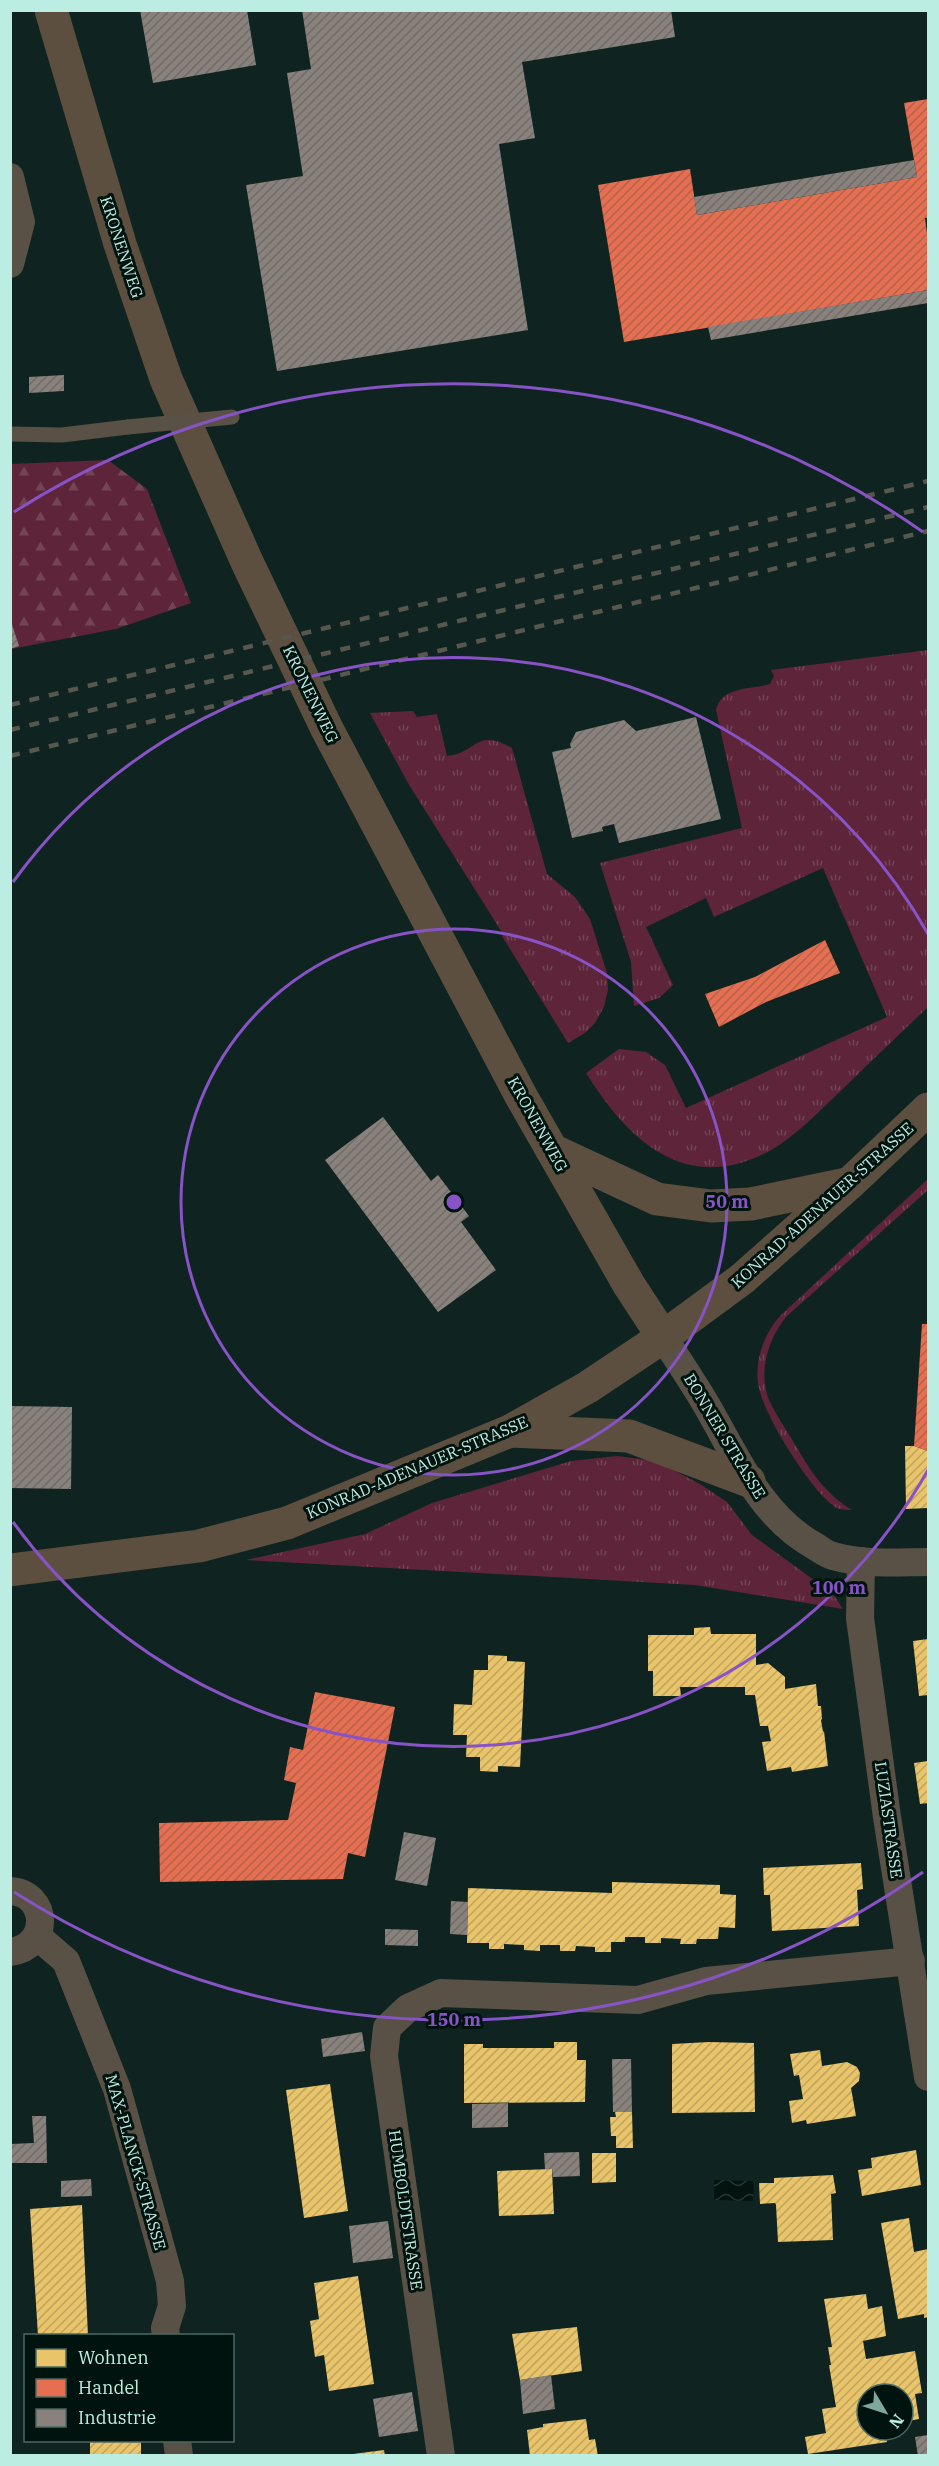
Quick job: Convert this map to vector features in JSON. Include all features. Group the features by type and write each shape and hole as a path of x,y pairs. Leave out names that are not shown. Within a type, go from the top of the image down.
{"main road":[{"name":"KRONENWEG","path":"51,10 120,244 165,380 247,562 327,729 521,1096 629,1285 663,1337"},
{"name":"KONRAD-ADENAUER-STRASSE","path":"10,1570 199,1546 287,1523 510,1431 588,1387 663,1337 757,1267 928,1109"},
{"path":"552,1150 657,1199 700,1204 751,1204 849,1184"},
{"path":"510,1431 629,1436 749,1481"}],"street":[{"path":"10,177 21,222 10,264"},
{"name":"BONNER STRASSE","path":"663,1337 707,1406 749,1481 768,1507 803,1539 831,1556 861,1562 928,1562"},
{"name":"LUZIASTRASSE","path":"861,1562 860,1618 887,1817 928,2077"},
{"path":"10,1952 19,1951 30,1945 38,1936 41,1921 37,1907 28,1896 12,1885"},
{"name":"MAX-PLANCK-STRASSE","path":"38,1936 66,1961 117,2089 170,2281 172,2306 165,2328 166,2334"},
{"name":"HUMBOLDTSTRASSE","path":"441,2456 384,2056 387,2028 408,2008 441,1993 638,2000 706,1981 911,1961"}],"lane":[{"path":"10,434 62,435 232,417"}],"green space":[{"path":"108,460 147,489 191,603 116,629 11,649 10,464"},
{"path":"928,650 928,1007 812,1118 773,1149 742,1162 714,1167 688,1165 664,1155 642,1140 622,1121 586,1073 619,1049 646,1052 665,1065 686,1108 887,1017 823,868 714,917 706,898 646,927 673,985 659,998 634,1006 631,962 600,863 742,828 716,710 719,702 730,693 770,684 774,676 771,670"},
{"path":"413,711 417,717 437,714 447,756 465,751 477,743 491,740 512,748 547,874 575,897 590,919 607,973 608,990 604,1007 595,1023 585,1033 568,1043 408,783 370,713"},
{"path":"928,1179 928,1190 787,1316 774,1335 766,1357 765,1380 770,1402 818,1480 833,1496 852,1510 839,1509 813,1485 790,1452 770,1416 759,1388 758,1369 761,1349 770,1330 781,1315"},
{"path":"617,1456 656,1461 700,1484 727,1502 752,1535 833,1594 843,1609 695,1585 246,1560 365,1534 432,1503 571,1461"}],"water":[{"path":"714,2180 754,2181 753,2201 714,2200"}],"building: Wohnen":[{"path":"905,1446 914,1446 928,1451 928,1508 906,1509"},
{"path":"710,1627 711,1634 756,1634 756,1665 768,1663 785,1677 785,1689 816,1684 828,1766 792,1772 791,1767 767,1771 762,1742 771,1741 768,1726 760,1726 755,1695 745,1695 745,1687 680,1687 681,1696 653,1696 653,1671 648,1671 648,1635 694,1635 694,1628"},
{"path":"928,1639 928,1695 919,1696 913,1641"},
{"path":"488,1655 507,1656 507,1661 525,1662 520,1767 498,1766 498,1772 480,1771 480,1757 466,1757 467,1735 453,1735 454,1704 472,1705 474,1670 488,1670"},
{"path":"928,1761 928,1803 920,1804 914,1763"},
{"path":"861,1863 863,1889 857,1890 859,1926 772,1931 770,1895 764,1895 763,1868"},
{"path":"612,1882 720,1885 720,1894 736,1895 735,1928 719,1927 718,1939 697,1939 696,1944 680,1944 681,1939 661,1938 661,1943 645,1943 645,1937 625,1937 625,1942 611,1942 611,1952 595,1952 595,1947 576,1946 575,1951 560,1951 560,1945 540,1945 540,1951 524,1950 524,1945 504,1944 504,1949 489,1949 489,1943 467,1943 468,1888 612,1893"},
{"path":"554,2042 577,2042 577,2060 586,2060 585,2102 464,2103 464,2044 483,2044 483,2048 554,2048"},
{"path":"754,2043 755,2112 672,2113 672,2044"},
{"path":"820,2050 822,2066 847,2062 857,2067 860,2073 859,2081 851,2088 856,2116 807,2124 806,2120 792,2123 789,2101 803,2099 799,2075 794,2076 790,2054"},
{"path":"330,2084 348,2211 304,2218 286,2090"},
{"path":"615,2112 632,2112 633,2148 616,2148 616,2136 611,2136 610,2117 616,2117"},
{"path":"916,2150 921,2185 862,2196 858,2170 872,2168 871,2158"},
{"path":"592,2153 616,2153 616,2182 592,2183"},
{"path":"552,2169 554,2214 499,2216 497,2171"},
{"path":"833,2175 836,2193 831,2194 833,2240 778,2242 776,2205 775,2203 760,2204 759,2183 774,2183 774,2178"},
{"path":"82,2205 88,2334 38,2334 30,2209"},
{"path":"909,2218 914,2252 928,2249 928,2317 924,2318 924,2314 898,2319 881,2223"},
{"path":"358,2276 374,2384 329,2391 324,2355 315,2357 310,2321 319,2319 314,2283"},
{"path":"866,2294 868,2309 882,2306 886,2336 863,2341 866,2359 915,2351 922,2393 915,2394 915,2382 855,2382 855,2442 887,2442 808,2454 805,2437 826,2433 822,2409 836,2407 829,2365 831,2365 828,2347 832,2347 824,2299"},
{"path":"577,2327 582,2371 520,2380 512,2334"},
{"path":"915,2394 919,2419 915,2420"},
{"path":"586,2419 589,2440 595,2439 598,2456 530,2456 527,2430 543,2427 543,2424"},
{"path":"90,2442 141,2442 141,2456 90,2456"},
{"path":"384,2450 385,2456 353,2456 353,2454"}],"building: Handel":[{"path":"928,99 928,218 925,218 928,242 928,290 624,342 598,185 690,169 697,215 917,177 904,103"},
{"path":"825,940 840,973 766,1002 719,1027 705,994 755,977"},
{"path":"922,1324 928,1324 928,1451 914,1446"},
{"path":"315,1692 395,1707 365,1857 348,1853 343,1879 160,1882 159,1823 288,1820 296,1783 284,1780 290,1747 303,1750"}],"building: Industrie":[{"path":"140,10 247,10 256,65 153,83"},
{"path":"302,10 671,10 675,37 522,62 535,138 499,144 528,330 277,371 246,185 303,176 287,73 311,69"},
{"path":"914,160 917,177 697,215 694,197"},
{"path":"928,290 928,303 711,340 708,327"},
{"path":"64,375 64,391 29,393 29,377"},
{"path":"10,618 19,646 10,649"},
{"path":"696,717 721,819 619,843 614,824 602,827 603,831 572,838 552,752 571,748 570,744 576,732 624,720 636,731"},
{"path":"383,1117 431,1181 438,1175 469,1216 461,1222 496,1270 438,1312 325,1160"},
{"path":"10,1406 72,1407 71,1489 10,1488"},
{"path":"404,1832 436,1838 427,1886 395,1880"},
{"path":"451,1901 468,1902 467,1935 450,1934"},
{"path":"385,1929 418,1930 418,1946 385,1945"},
{"path":"362,2032 365,2051 323,2057 321,2039"},
{"path":"612,2059 631,2059 632,2112 613,2112"},
{"path":"508,2103 508,2127 472,2128 472,2104"},
{"path":"32,2116 46,2116 47,2163 11,2163 10,2144 34,2143"},
{"path":"579,2152 580,2176 553,2177 552,2169 545,2169 544,2153"},
{"path":"91,2179 92,2196 61,2197 61,2181"},
{"path":"388,2221 393,2258 353,2263 349,2226"},
{"path":"551,2375 555,2409 523,2414 520,2380"},
{"path":"412,2392 418,2431 379,2437 373,2399"},
{"path":"928,2435 928,2454 918,2456 915,2437"}],"railway":[{"path":"10,705 928,481"},
{"path":"10,730 928,507"},
{"path":"10,756 928,531"}]}
